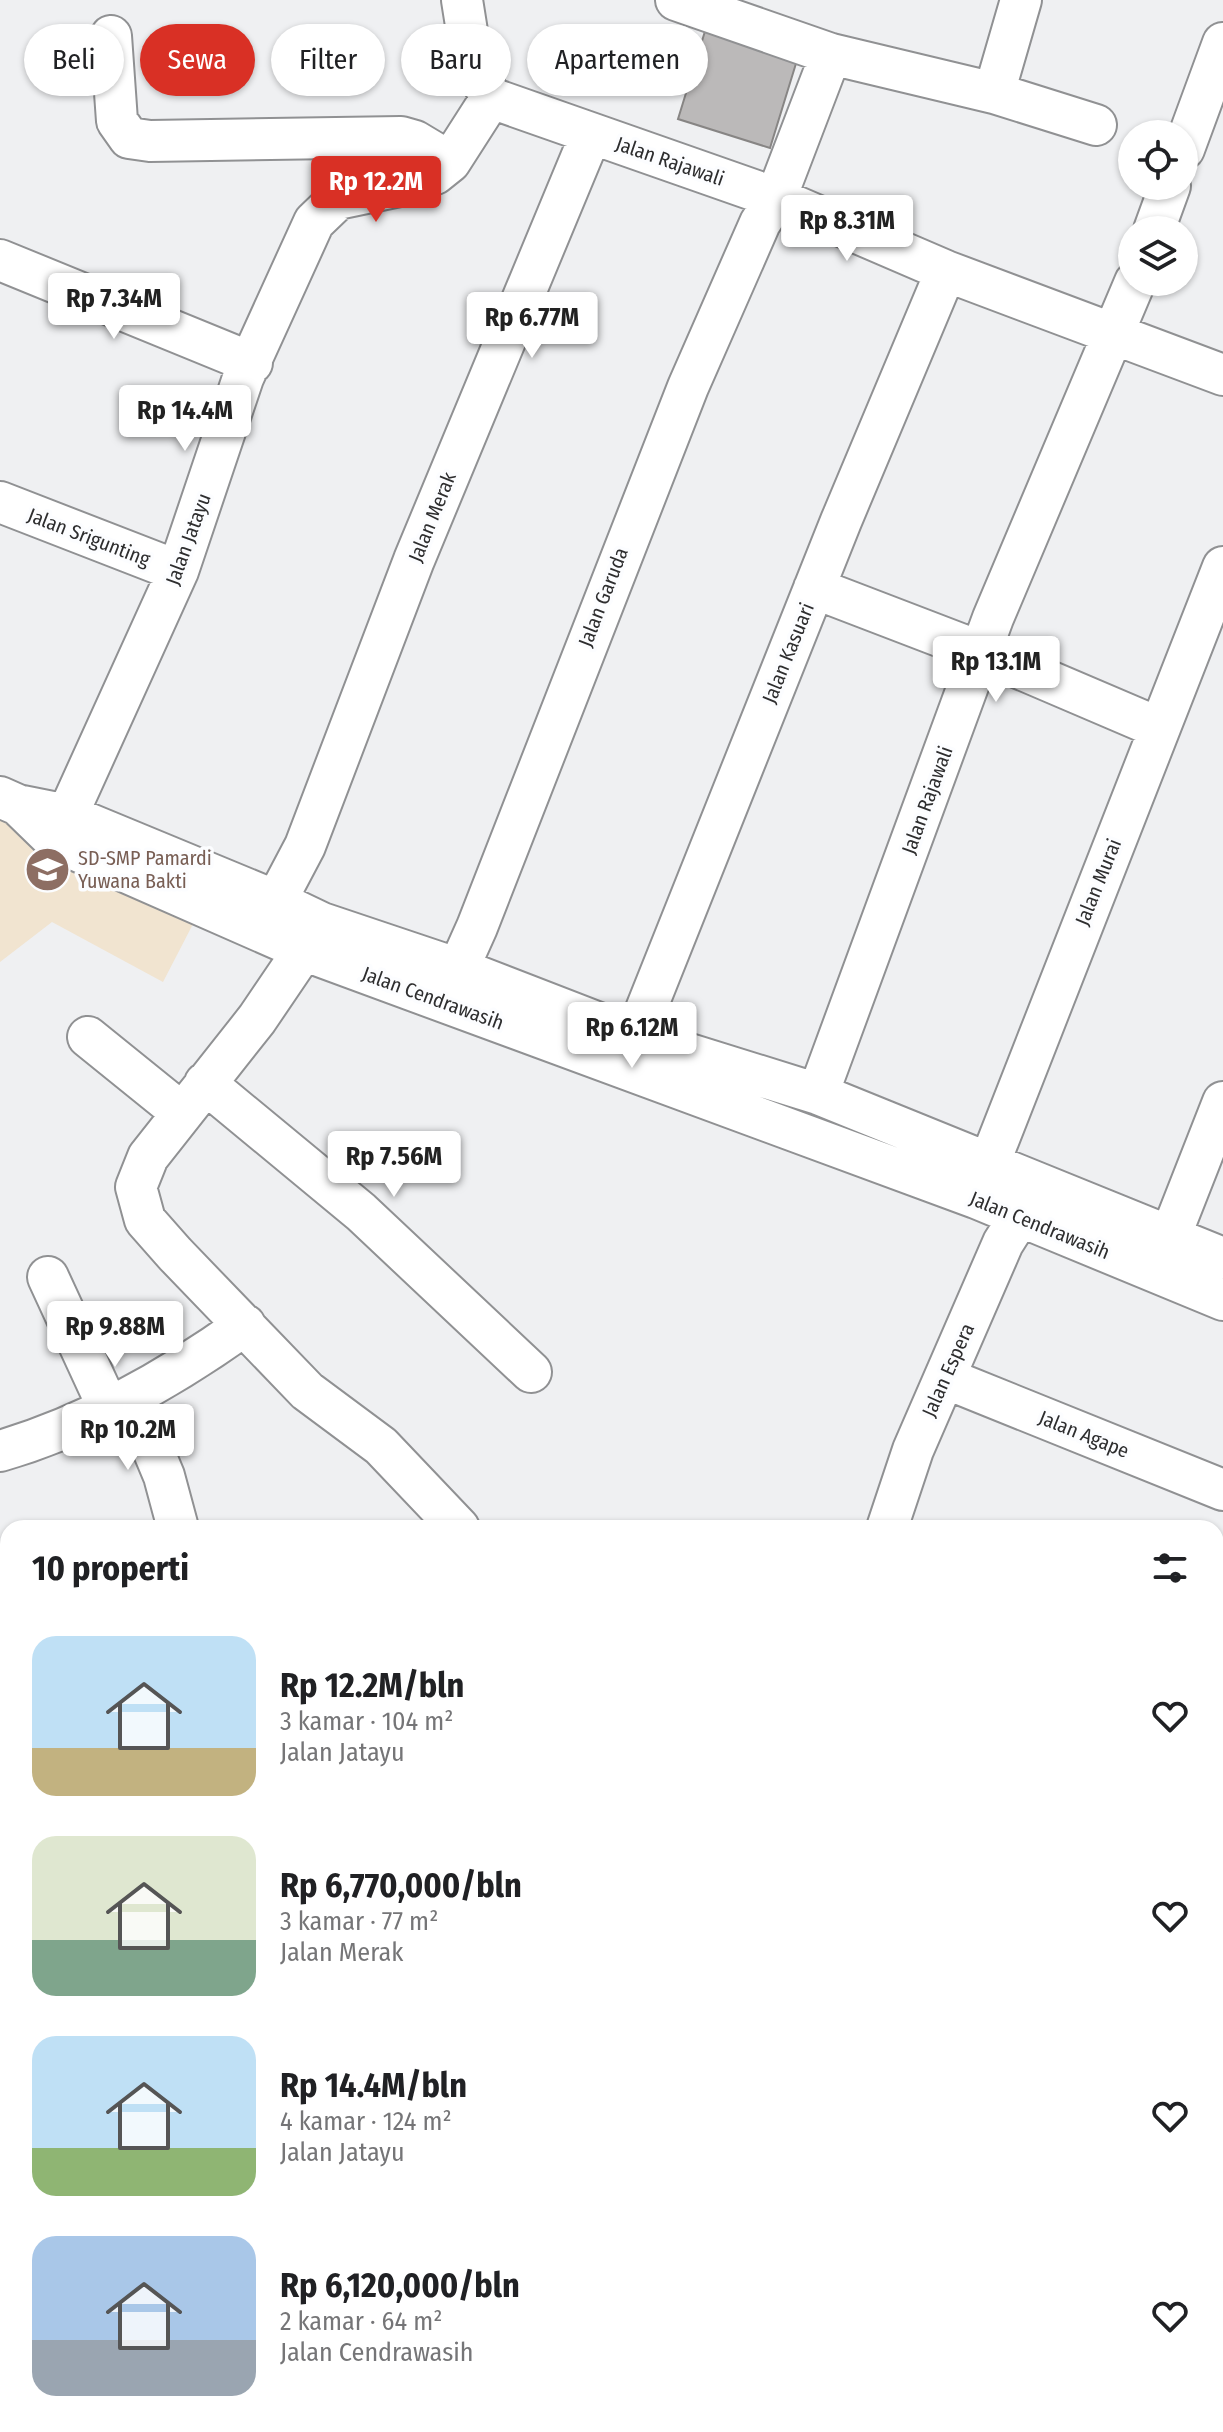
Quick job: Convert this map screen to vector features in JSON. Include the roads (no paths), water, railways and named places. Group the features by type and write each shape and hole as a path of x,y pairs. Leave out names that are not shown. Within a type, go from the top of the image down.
{"street":[{"path":"462,0 472,63 491,98"},
{"path":"676,0 831,54 994,93 1096,125"},
{"path":"994,93 1021,0"},
{"path":"1195,120 1223,43"},
{"name":"Jalan Garuda","path":"452,986 688,387 760,223 776,198 831,54"},
{"path":"115,96 117,121 129,138 150,141 401,137 415,141 450,162"},
{"name":"Jalan Rajawali","path":"491,98 776,198 946,271 1117,332 1223,375"},
{"name":"Jalan Jatayu","path":"61,828 178,571 243,378 297,253 314,222 338,199 400,186 435,174 450,162 491,98"},
{"name":"Jalan Merak","path":"276,901 305,846 414,560 591,134"},
{"path":"0,260 252,363"},
{"name":"Jalan Kasuari","path":"635,1037 814,588 946,271"},
{"path":"1117,332 1130,296"},
{"name":"Jalan Rajawali","path":"818,1094 981,652 1117,332"},
{"name":"Jalan Srigunting","path":"0,502 178,571"},
{"name":"Jalan Murai","path":"983,1180 1223,567"},
{"path":"814,588 981,652 1159,728"},
{"name":"Jalan Cendrawasih","path":"9,801 61,828 312,937 983,1180 1170,1237 1223,1258"},
{"name":"Jalan Cendrawasih","path":"61,828 276,901 312,937"},
{"path":"312,937 257,1019 148,1157 136,1187 145,1220 307,1391 381,1446 451,1520"},
{"name":"Jalan Cendrawasih","path":"452,986 635,1037 818,1094 983,1180 1020,1216 1223,1300"},
{"path":"88,1037 194,1098 361,1212 531,1372"},
{"path":"1170,1237 1223,1102"},
{"name":"Jalan Espera","path":"890,1520 913,1450 1003,1243 1020,1216"},
{"path":"48,1277 164,1476 176,1520"},
{"path":"0,1451 120,1402 189,1365 245,1325"},
{"name":"Jalan Agape","path":"945,1378 1223,1490"}],"place":[{"name":"SD-SMP Pamardi Yuwana Bakti","path":"47,870"}]}
